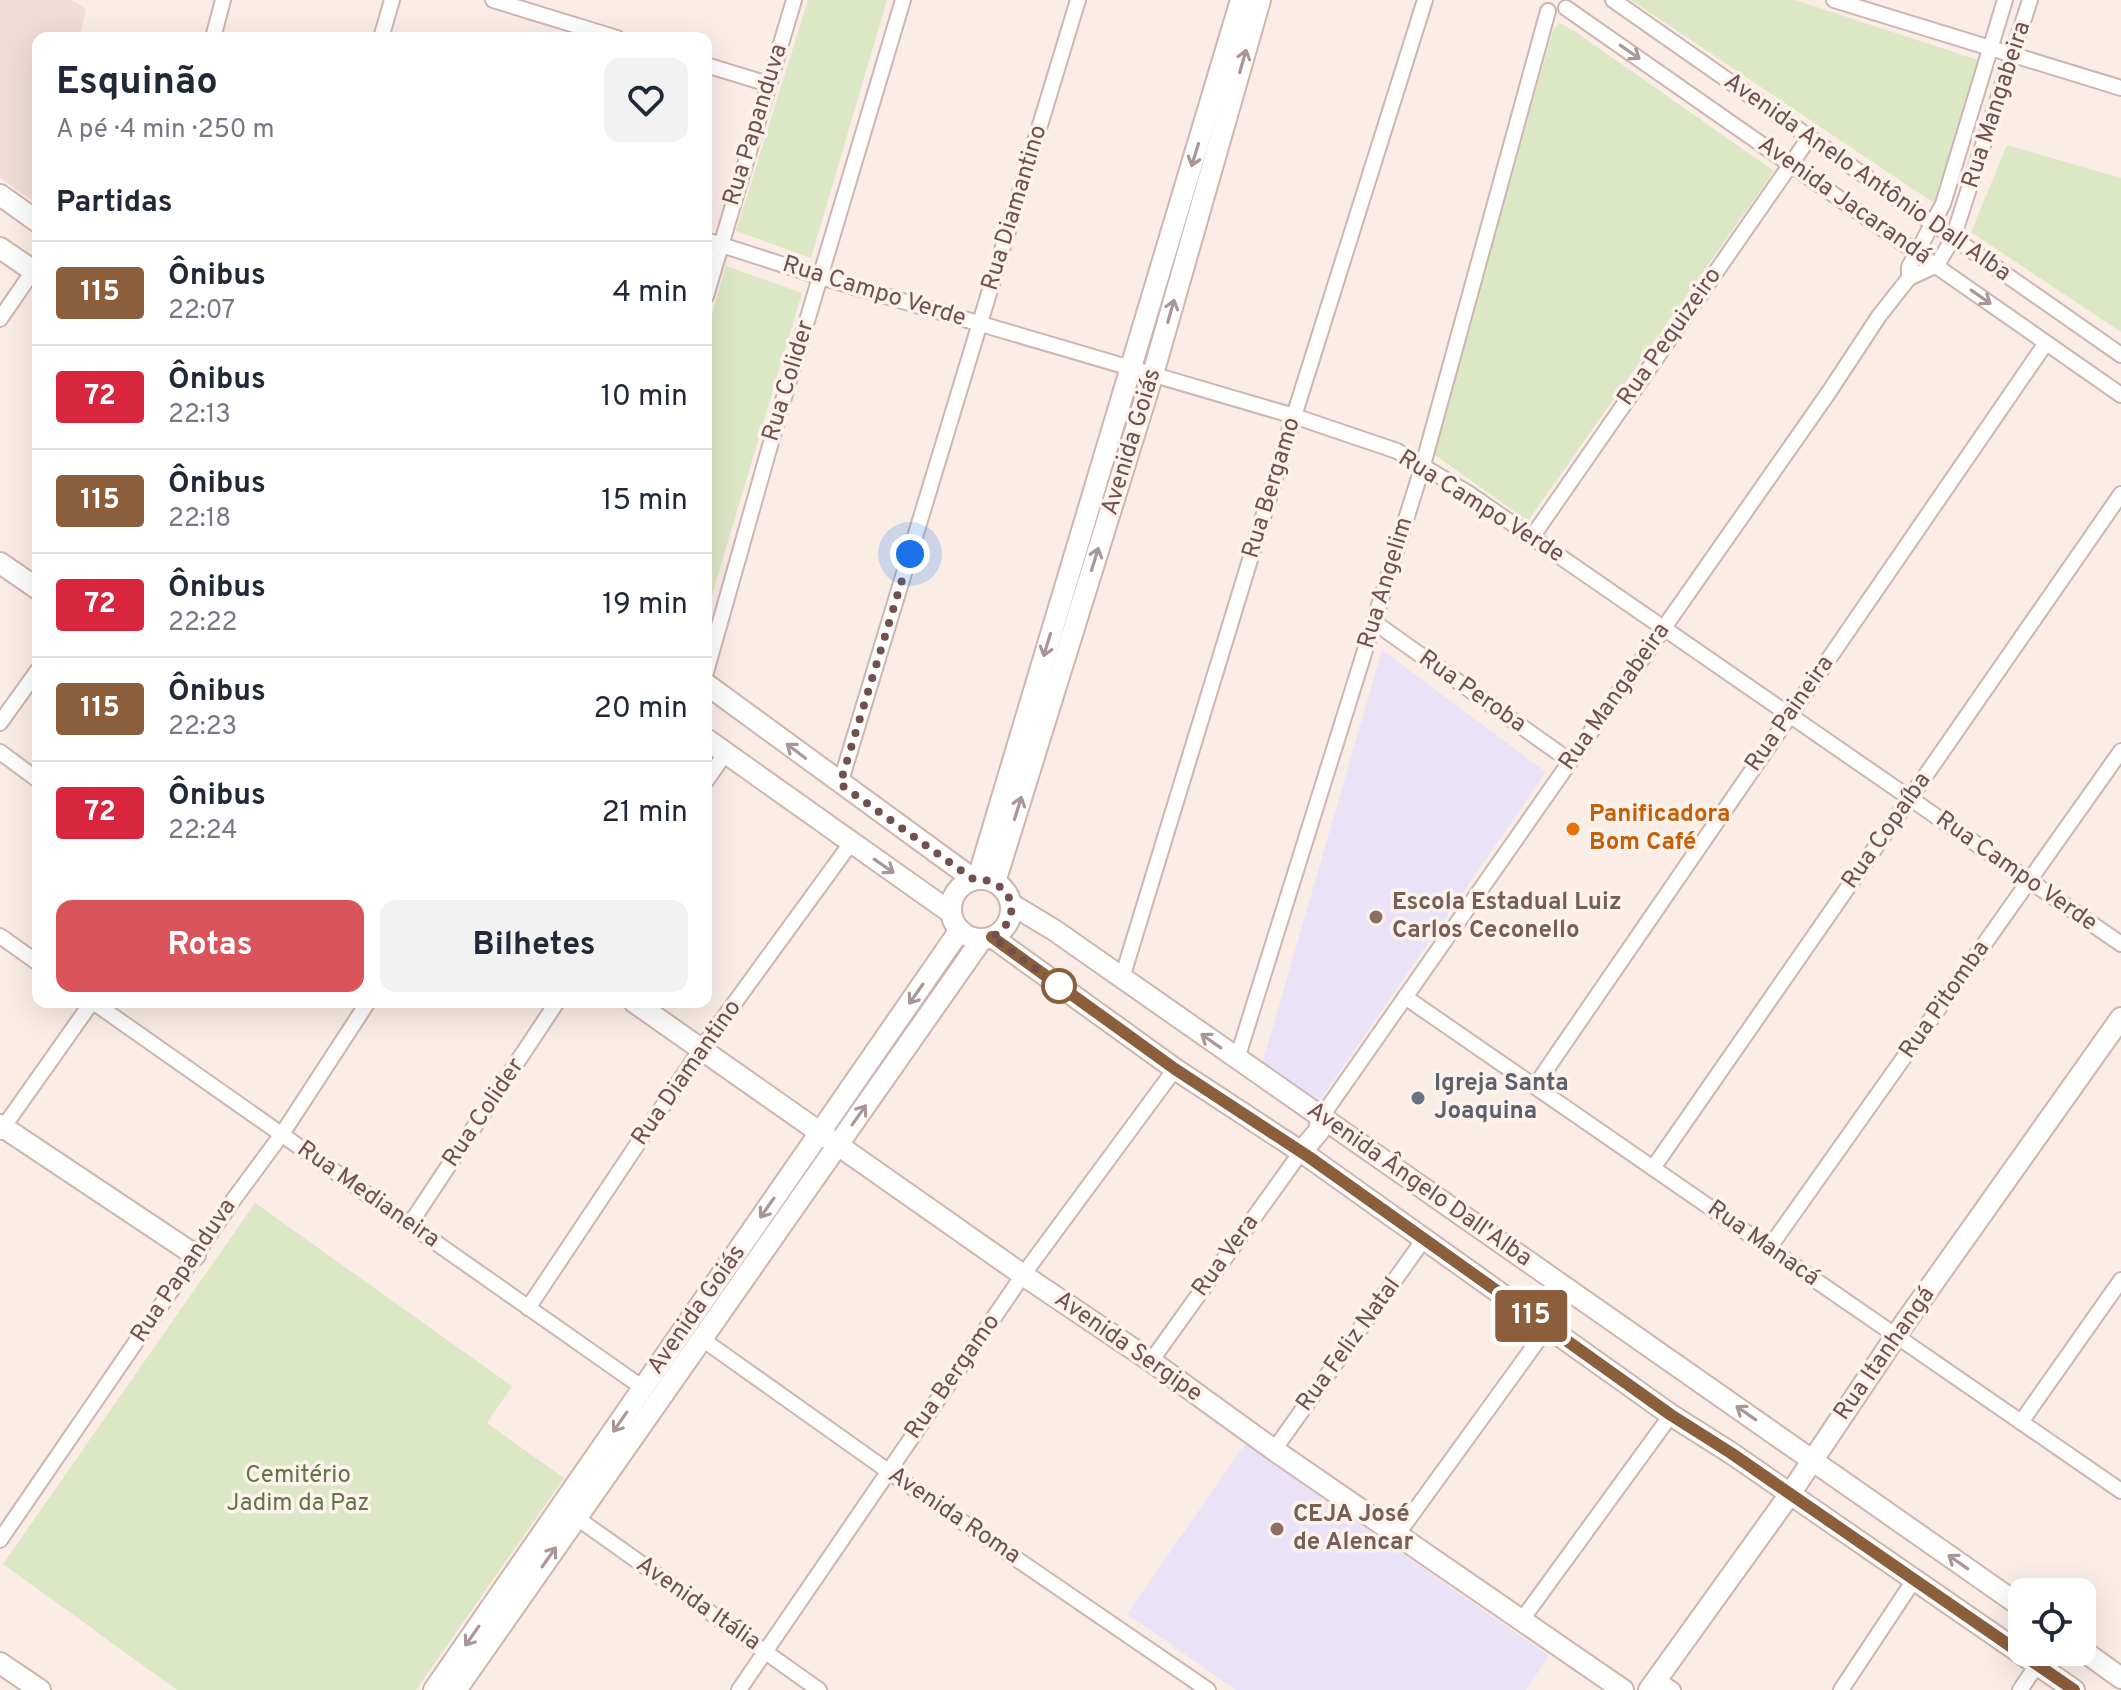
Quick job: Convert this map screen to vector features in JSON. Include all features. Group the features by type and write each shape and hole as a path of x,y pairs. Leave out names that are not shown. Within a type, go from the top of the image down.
{"main road":[{"name":"Avenida Goiás","path":"982,880 1241,0"},
{"name":"Avenida Goiás","path":"982,880 1153,374 1260,0"},
{"path":"4,202 32,218"},
{"path":"0,248 32,270"},
{"path":"0,563 32,585"},
{"path":"712,688 840,784 982,880 1006,892 1011,904 1006,926 987,938 970,937 955,921 851,843 712,744"},
{"path":"955,921 957,891 982,880"},
{"name":"Avenida Ângelo Dall'Alba","path":"1011,904 1054,930 1322,1116 2008,1597"},
{"name":"Avenida Goiás","path":"434,1690 820,1132 955,921"},
{"name":"Avenida Goiás","path":"456,1690 987,938"},
{"name":"Avenida Ângelo Dall'Alba","path":"987,938 1301,1152 1671,1415 2008,1645"},
{"name":"Avenida Sergipe","path":"643,1008 1623,1690"},
{"name":"Rua Itanhangá","path":"1660,1686 1896,1336 2121,1018"},
{"path":"1301,1152 1319,1131 1322,1116"},
{"path":"1,1128 195,1255"},
{"path":"2096,1660 2121,1678"},
{"path":"0,1663 40,1690"},
{"name":"Avenida Ângelo Dall'Alba","path":"2038,1666 2074,1690"}],"street":[{"path":"215,32 223,0"},
{"path":"383,32 392,0"},
{"path":"493,0 597,32"},
{"name":"Rua Papanduva","path":"713,242 794,0"},
{"name":"Rua Colider","path":"712,651 903,0"},
{"name":"Rua Diamantino","path":"840,784 1078,0"},
{"name":"Rua Bergamo","path":"1122,978 1425,0"},
{"name":"Avenida Anelo Antônio Dall Alba","path":"1613,0 2121,355"},
{"path":"1834,0 2121,88"},
{"name":"Rua Mangabeira","path":"1934,224 1943,204 2005,0"},
{"name":"Rua Mangabeira","path":"1953,238 2030,0"},
{"path":"1545,5 1558,12 1570,4"},
{"name":"Avenida Jacarandá","path":"1570,4 1790,164 2121,395"},
{"name":"Rua Angelim","path":"1237,1059 1423,465 1545,5"},
{"path":"712,67 768,84"},
{"name":"Rua Pequizeiro","path":"1532,537 1809,138"},
{"path":"1934,224 1909,267 1909,278 1937,265 1953,238"},
{"name":"Rua Campo Verde","path":"713,242 821,277 1294,416 1397,451 1532,537 2121,944"},
{"path":"0,319 32,278"},
{"name":"Rua Mangabeira","path":"1322,1116 1879,316 1909,278"},
{"name":"Rua Paineira","path":"1535,1086 2046,343"},
{"name":"Rua Copaíba","path":"1653,1168 2121,494"},
{"name":"Rua Peroba","path":"1374,622 1570,761"},
{"path":"0,723 32,678"},
{"name":"Rua Pitomba","path":"1769,1248 2121,751"},
{"path":"0,752 32,776"},
{"path":"712,772 725,754"},
{"name":"Rua Diamantino","path":"528,1308 701,1049 851,843"},
{"path":"0,936 32,959"},
{"name":"Rua Manacá","path":"1405,997 2121,1491"},
{"path":"1,1128 89,1008"},
{"name":"Rua Medianeira","path":"102,1008 643,1388"},
{"name":"Rua Papanduva","path":"0,1540 195,1255 282,1134 361,1008"},
{"name":"Rua Colider","path":"410,1224 553,1008"},
{"name":"Rua Bergamo","path":"739,1690 1023,1275 1175,1069"},
{"name":"Rua Vera","path":"1151,1361 1301,1152"},
{"name":"Rua Feliz Natal","path":"1274,1450 1424,1239"},
{"path":"2021,1422 2121,1280"},
{"path":"1397,1535 1547,1328"},
{"name":"Avenida Roma","path":"702,1339 888,1471 1208,1690"},
{"path":"1521,1621 1671,1415"},
{"name":"Avenida Itália","path":"577,1518 819,1690"},
{"path":"1841,1690 1914,1580"},
{"path":"2020,1690 2036,1666"}],"shaded area":[{"path":"0,0 72,0 86,9 80,32 32,32 32,200 0,178"},
{"name":"Escola Estadual Luiz Carlos Ceconello","path":"1382,650 1546,772 1318,1103 1263,1061"},
{"name":"CEJA José de Alencar","path":"1245,1444 1549,1656 1526,1690 1236,1690 1127,1614"}],"green space":[{"path":"808,0 887,0 811,258 736,231"},
{"path":"1631,0 1795,0 1981,61 1934,203"},
{"path":"1559,23 1774,171 1528,521 1432,453 1553,30"},
{"path":"2007,145 2121,178 2121,332 1971,232"},
{"path":"726,266 802,293 712,595 712,314"},
{"name":"Cemitério Jadim da Paz","path":"255,1203 512,1386 487,1423 564,1478 416,1690 177,1690 3,1564"}],"bus line":[{"name":"115","path":"992,937 1175,1069 1309,1157 1671,1415 1731,1453 2074,1690"}],"place":[{"name":"Panificadora Bom Café","path":"1573,829"},
{"name":"Escola Estadual Luiz Carlos Ceconello","path":"1376,917"},
{"name":"Igreja Santa Joaquina","path":"1418,1098"},
{"name":"CEJA José de Alencar","path":"1277,1529"}],"route":[{"path":"910,554 840,784 973,879 991,880 1006,892 1011,904 1010,919 1001,932 992,937 1059,986"}]}
